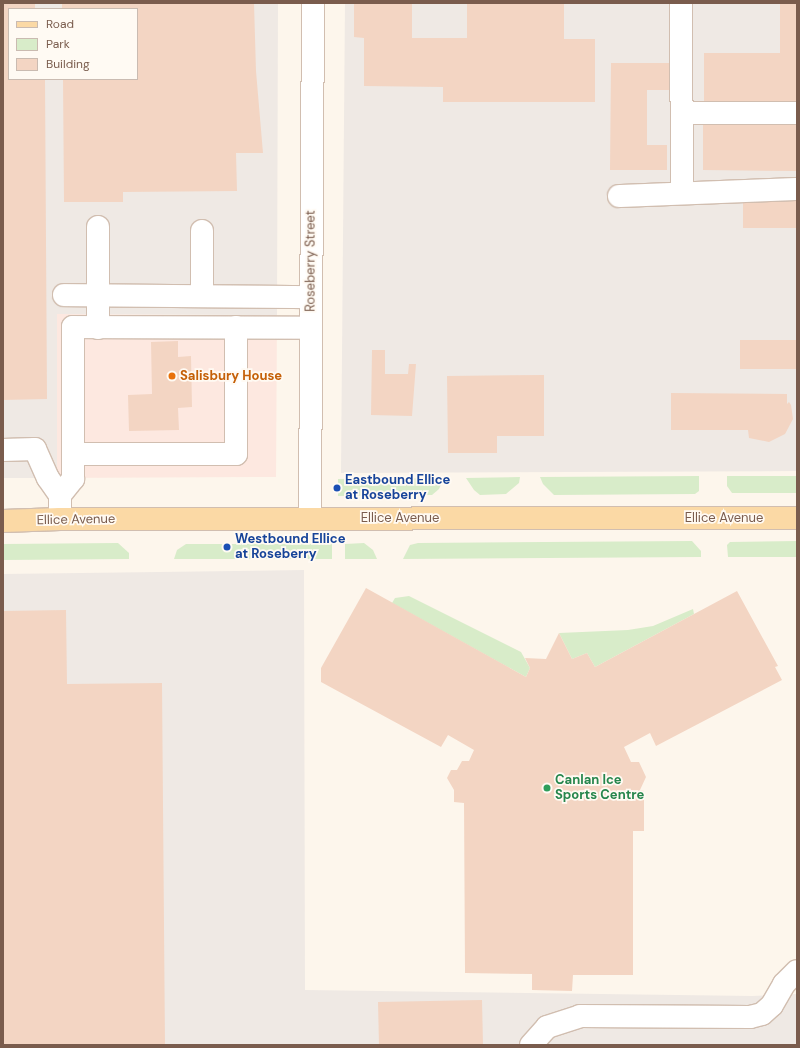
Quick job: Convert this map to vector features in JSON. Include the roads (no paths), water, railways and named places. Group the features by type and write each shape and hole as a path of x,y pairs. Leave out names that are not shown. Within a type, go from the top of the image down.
{"main road":[{"name":"Ellice Avenue","path":"3,521 60,519 797,518"}],"street":[{"name":"Roseberry Street","path":"310,519 313,3"},
{"path":"681,3 682,193"},
{"path":"682,113 797,113"},
{"path":"619,196 797,189"},
{"path":"98,227 98,328"},
{"path":"202,231 202,296"},
{"path":"64,295 311,297"},
{"path":"60,495 73,479 73,327 311,328"},
{"path":"73,454 236,454 236,327"},
{"path":"3,450 34,450 48,478 60,495 60,519"},
{"path":"531,1045 547,1027 580,1016 750,1017 762,1014 772,1006 784,984 797,971"}],"place":[{"name":"Salisbury House","path":"172,376"},
{"name":"Eastbound Ellice at Roseberry","path":"337,488"},
{"name":"Westbound Ellice at Roseberry","path":"227,547"},
{"name":"Canlan Ice Sports Centre","path":"547,788"}]}
